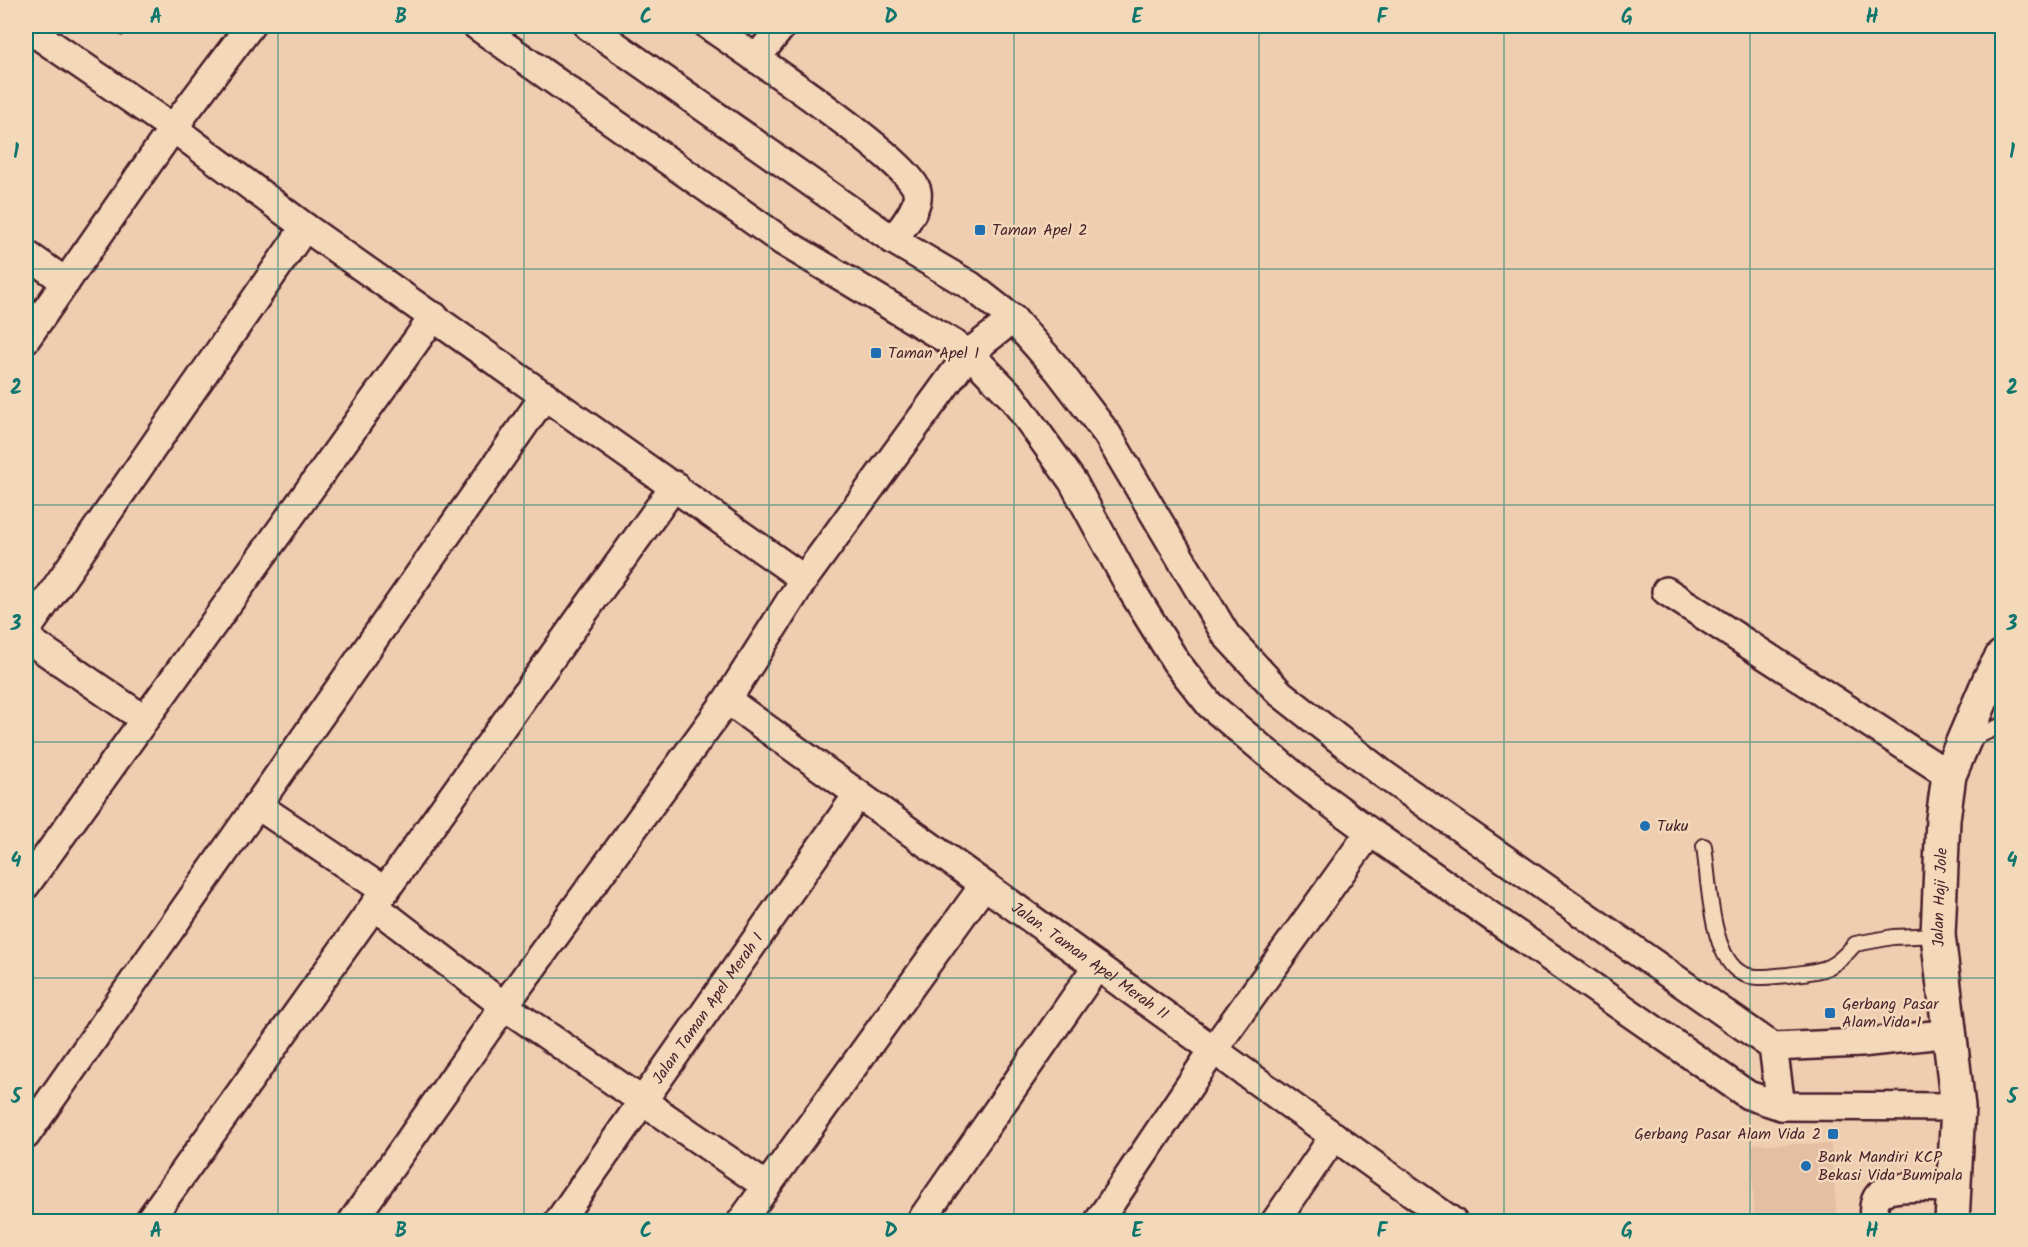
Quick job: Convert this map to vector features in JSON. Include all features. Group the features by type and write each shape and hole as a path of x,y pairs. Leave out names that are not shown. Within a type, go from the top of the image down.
{"main road":[{"name":"Jalan Haji Jole","path":"1952,1221 1958,1107 1938,935 1943,819 1949,776 1960,745 2002,657"}],"street":[{"path":"26,339 173,128 250,26"},
{"path":"477,26 782,242 969,353 1012,397 1073,482 1131,588 1170,653 1210,705 1303,783 1370,832 1748,1095 1781,1106 1958,1107"},
{"path":"588,26 893,240 971,286 1013,319 1058,370 1107,434 1226,635 1280,693 1383,774 1773,1047 1861,1043 1951,1034"},
{"path":"709,26 836,115 908,174 917,191 914,208 893,240"},
{"path":"756,59 782,26"},
{"path":"26,27 173,128 305,227 675,485 804,579"},
{"path":"26,631 305,227"},
{"path":"26,254 66,282"},
{"path":"26,885 434,316"},
{"path":"352,1221 504,1006 727,700 804,579 969,353 1013,319"},
{"path":"26,1134 545,395"},
{"path":"148,1221 675,485"},
{"path":"1666,591 1949,776"},
{"path":"26,638 144,719"},
{"name":"Jalan. Taman Apel Merah II","path":"727,700 1452,1221"},
{"name":"Jalan Taman Apel Merah I","path":"558,1221 858,794"},
{"path":"257,805 380,898 504,1006 766,1186"},
{"path":"1098,1221 1214,1049 1370,832"},
{"path":"741,1221 984,885"},
{"path":"920,1221 1097,966"},
{"path":"1773,1047 1781,1106"},
{"path":"1275,1221 1334,1136"},
{"path":"1874,1221 1873,1211 1878,1195 1887,1189 1952,1188"}],"lane":[{"path":"1960,745 2002,725"},
{"path":"1704,846 1722,952 1740,973 1764,977 1824,970 1840,962 1855,944 1893,937 1938,935"}],"shaded area":[{"path":"1752,1144 1831,1144 1837,1221 1754,1221"}],"building":[{"path":"105,26 129,26 122,36"}],"place":[{"name":"Taman Apel 2","path":"980,230"},
{"name":"Taman Apel 1","path":"876,353"},
{"name":"Tuku","path":"1645,826"},
{"name":"Gerbang Pasar Alam Vida 1","path":"1830,1013"},
{"name":"Gerbang Pasar Alam Vida 2","path":"1833,1134"},
{"name":"Bank Mandiri KCP Bekasi Vida Bumipala","path":"1806,1166"}]}
